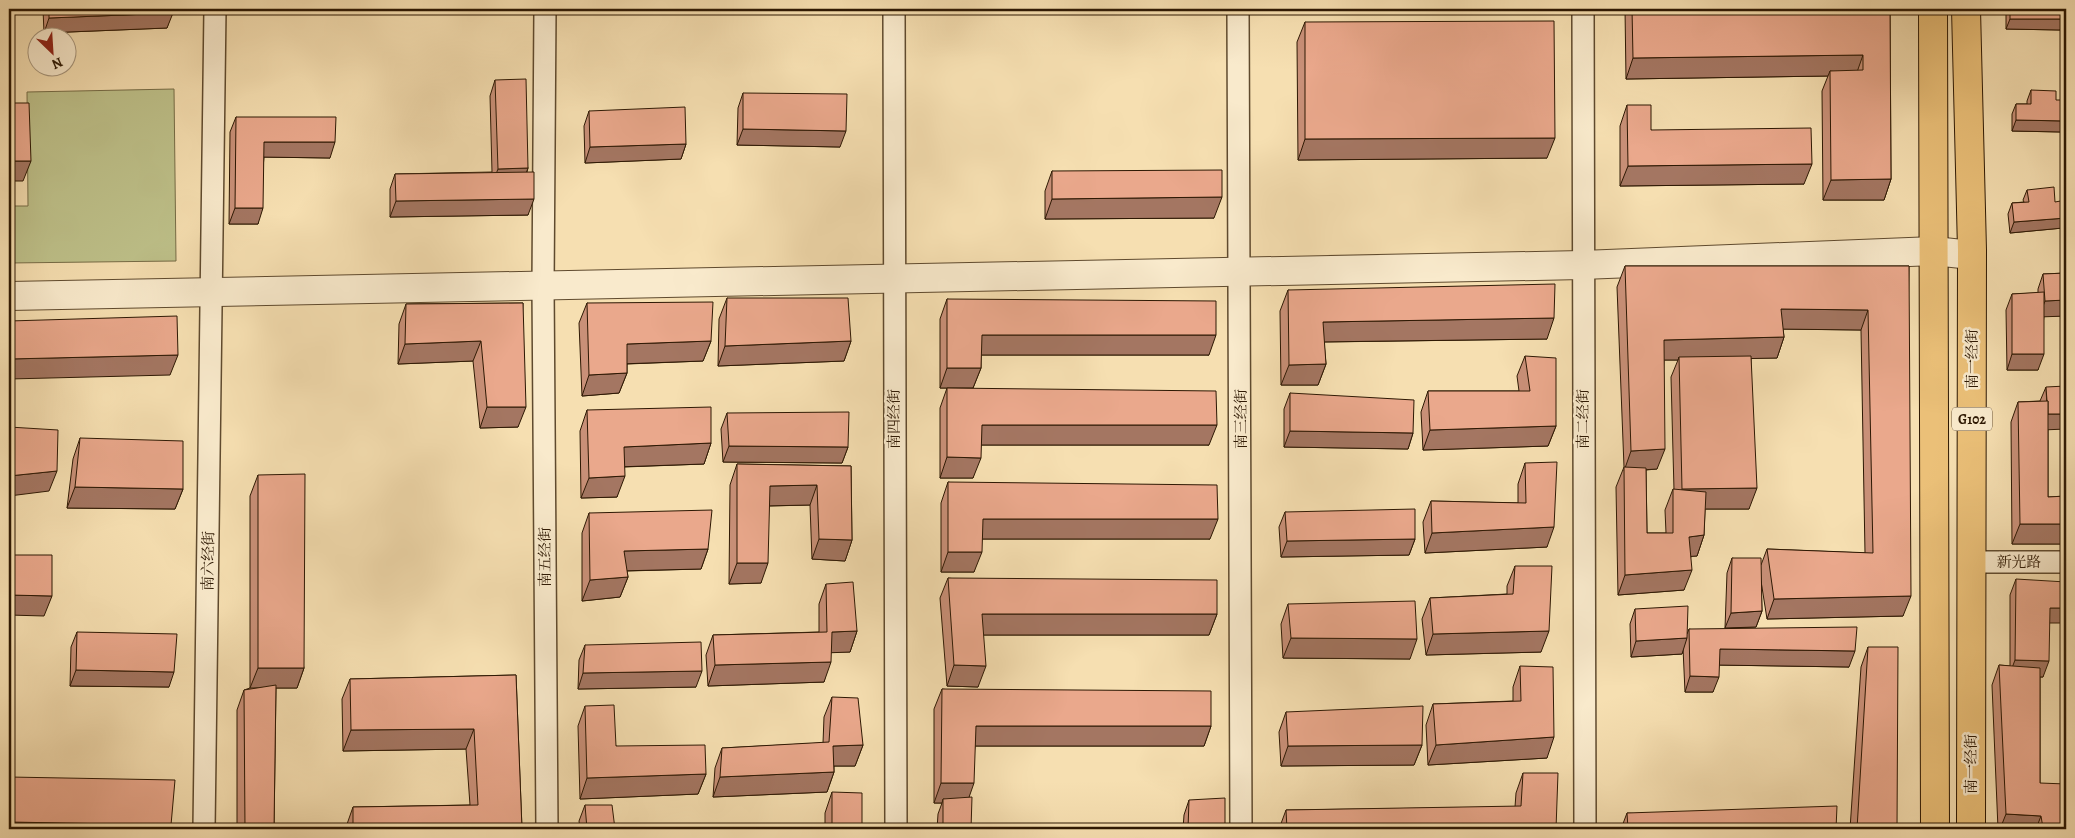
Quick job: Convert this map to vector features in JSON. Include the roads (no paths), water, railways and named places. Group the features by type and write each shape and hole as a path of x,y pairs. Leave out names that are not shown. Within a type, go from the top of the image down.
{"highway":[{"name":"G102","path":"1933,9 1935,829"},
{"name":"南一经街","path":"1966,9 1972,250 1970,829"}],"street":[{"name":"南六经街","path":"204,829 215,9"},
{"name":"南五经街","path":"545,9 543,286 547,829"},
{"name":"南四经街","path":"894,9 893,279 896,829"},
{"name":"南三经街","path":"1238,9 1241,829"},
{"name":"南二经街","path":"1583,9 1582,265 1585,829"},
{"path":"9,296 1582,265 1934,251 1962,254"},
{"name":"新光路","path":"1971,562 2066,562"}]}
